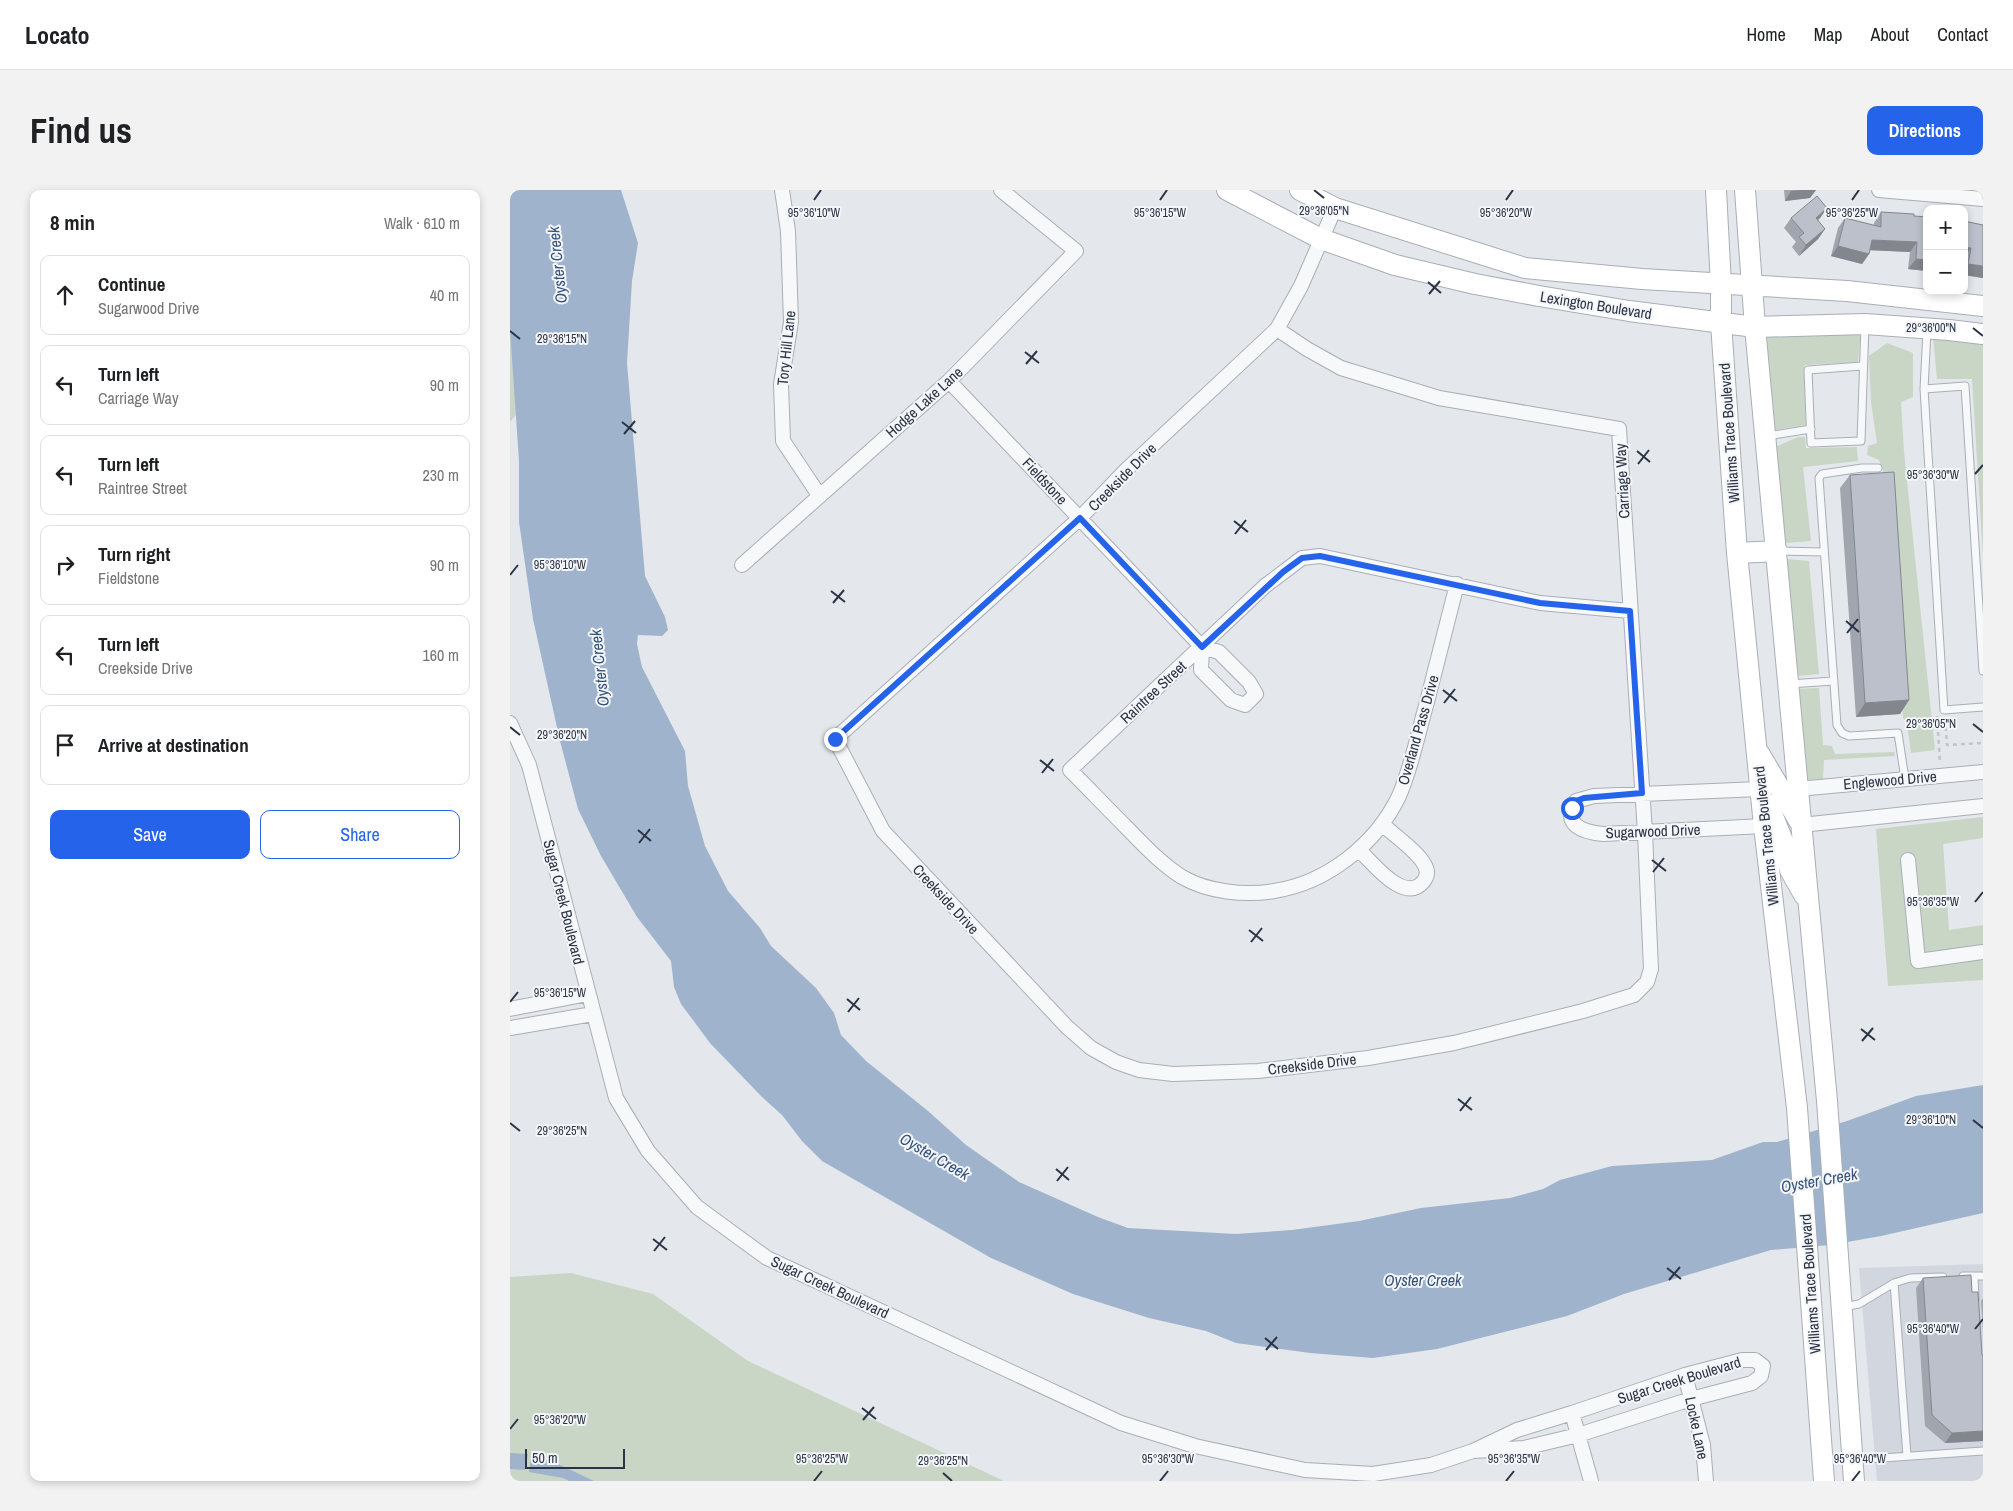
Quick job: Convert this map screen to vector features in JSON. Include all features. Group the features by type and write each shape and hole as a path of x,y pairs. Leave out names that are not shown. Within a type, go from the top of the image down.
{"main road":[{"name":"Lexington Boulevard","path":"1227,190 1321,239 1395,265 1475,284 1619,310 1756,327 1865,324 1983,334"},
{"name":"Lexington Boulevard","path":"1300,190 1334,208 1525,268 1642,280 1847,291 1983,306"},
{"name":"Williams Trace Boulevard","path":"1716,190 1721,323 1737,553 1760,789 1797,1108 1824,1481"},
{"name":"Williams Trace Boulevard","path":"1745,190 1752,286 1827,1101 1840,1308 1854,1481"},
{"path":"1737,553 1777,551"},
{"path":"1756,748 1801,825"},
{"path":"1760,789 1783,841 1790,870 1808,900"},
{"path":"1822,1459 1852,1460"}],"street":[{"name":"Tory Hill Lane","path":"782,190 788,231 791,322 781,384 784,441 819,495"},
{"name":"Hodge Lake Lane","path":"742,565 949,381 1076,251 1001,190"},
{"path":"1879,190 1983,199"},
{"name":"Creekside Drive","path":"1334,208 1301,286 1277,329 1126,470 1080,518 835,739 883,831 1067,1027 1092,1048 1116,1062 1139,1070 1173,1074 1258,1071 1368,1058 1454,1043 1583,1011 1634,995 1647,982 1651,969 1645,833"},
{"name":"Carriage Way","path":"1277,329 1341,368 1439,398 1619,429 1645,833"},
{"name":"Fieldstone","path":"949,381 1202,647"},
{"name":"Raintree Street","path":"1070,770 1265,586 1302,558 1320,556 1540,603 1630,611"},
{"name":"Overland Pass Drive","path":"1070,770 1159,861 1184,878 1220,890 1257,894 1290,889 1314,879 1359,850 1382,824 1399,796 1410,765 1457,584"},
{"name":"Sugar Creek Boulevard","path":"510,723 529,766 616,1098 648,1152 696,1207 768,1258 1121,1423 1195,1446 1305,1470 1373,1474 1431,1465 1473,1451 1517,1430 1685,1375 1742,1360 1755,1360 1763,1366 1761,1376 1752,1383 1691,1398 1578,1435 1524,1448 1473,1451"},
{"name":"Englewood Drive","path":"1798,789 1983,772"},
{"name":"Sugarwood Drive","path":"1760,789 1642,793 1584,798 1576,801 1572,808 1571,816 1579,829 1586,833 1603,834 1764,826"},
{"path":"1801,825 1983,806"},
{"path":"1359,850 1397,886 1409,888 1419,886 1426,879 1427,871 1424,862 1382,824"},
{"path":"1908,860 1918,961 1983,952"},
{"path":"510,1009 588,994"},
{"path":"510,1028 594,1014"},
{"name":"Locke Lane","path":"1685,1375 1703,1445 1706,1481"},
{"path":"1572,1413 1591,1481"}],"lane":[{"path":"1862,366 1808,370 1812,443 1861,441 1862,366 1865,324"},
{"path":"1927,328 1924,390 1944,710 1983,707"},
{"path":"1924,390 1964,386 1983,671"},
{"path":"1766,436 1811,429"},
{"path":"1878,468 1862,468 1820,476 1834,681 1839,728 1848,736 1898,733 1905,779"},
{"path":"1777,551 1824,552"},
{"path":"1789,684 1834,681"},
{"path":"1974,1276 1976,1306"},
{"path":"1840,1308 1859,1304 1894,1282 1910,1278 1983,1276"},
{"path":"1894,1282 1907,1456"},
{"path":"1852,1460 1983,1452"}],"path":[{"path":"1944,710 1947,745 1983,743"}],"shaded area":[{"path":"1983,1264 1983,1481 1877,1481 1859,1268"}],"green space":[{"path":"510,306 520,410 510,422"},
{"path":"1861,329 1858,362 1804,365 1806,425 1769,431 1760,330"},
{"path":"1933,337 1983,342 1983,556 1972,379 1937,379"},
{"path":"1887,343 1913,353 1913,397 1901,402 1904,452 1935,750 1911,753 1907,724 1903,717 1885,476 1879,460 1867,455 1868,446 1877,443 1871,402 1869,356"},
{"path":"1798,437 1805,437 1806,448 1857,447 1858,461 1803,467 1811,541 1785,543 1773,448"},
{"path":"1786,559 1809,561 1819,674 1798,676"},
{"path":"1819,688 1823,745 1832,746 1835,754 1894,752 1895,756 1824,760 1823,780 1804,780 1793,689"},
{"path":"1983,817 1983,838 1943,844 1949,930 1983,925 1983,980 1888,986 1876,829"},
{"path":"571,1273 653,1294 748,1361 1004,1481 510,1481 510,1277"}],"water":[{"name":"Oyster Creek","path":"510,190 621,190 638,243 632,281 627,363 645,576 665,617 668,630 662,636 638,635 637,644 642,667 685,751 688,786 705,846 728,891 760,928 771,946 816,988 834,1013 841,1035 866,1061 928,1111 966,1145 1019,1182 1098,1217 1128,1228 1236,1234 1292,1230 1359,1221 1421,1208 1510,1198 1543,1189 1560,1180 1612,1166 1712,1160 1763,1142 1777,1142 1847,1121 1916,1096 1983,1085 1983,1213 1881,1236 1830,1245 1771,1250 1624,1294 1567,1316 1437,1349 1373,1358 1310,1353 1236,1343 1206,1331 1149,1318 1073,1294 991,1258 822,1161 802,1141 782,1115 710,1043 681,1004 674,987 671,961 637,917 601,856 578,809 560,741 533,619 519,522 519,461 510,329"},
{"path":"510,1453 528,1454 525,1470 510,1469"},
{"path":"531,1455 556,1463 594,1481 569,1481 563,1478 529,1472"}],"building":[{"path":"1817,196 1827,208 1816,218 1825,229 1806,245 1799,237 1804,233 1791,218"},
{"path":"1881,212 1914,214 1914,216 1923,217 1923,260 1916,259 1917,242 1872,240 1869,254 1838,246 1845,218 1881,227"},
{"path":"1968,222 1983,225 1983,266 1968,264 1971,248 1968,248"},
{"path":"1894,472 1909,700 1865,703 1850,475"},
{"path":"1971,1275 1972,1292 1978,1292 1983,1356 1983,1431 1952,1433 1932,1415 1923,1278"}],"route":[{"path":"835,739 1080,518 1202,647 1265,586 1283,572 1302,558 1320,556 1540,603 1630,611 1642,793 1584,798 1576,801 1572,808"}]}
